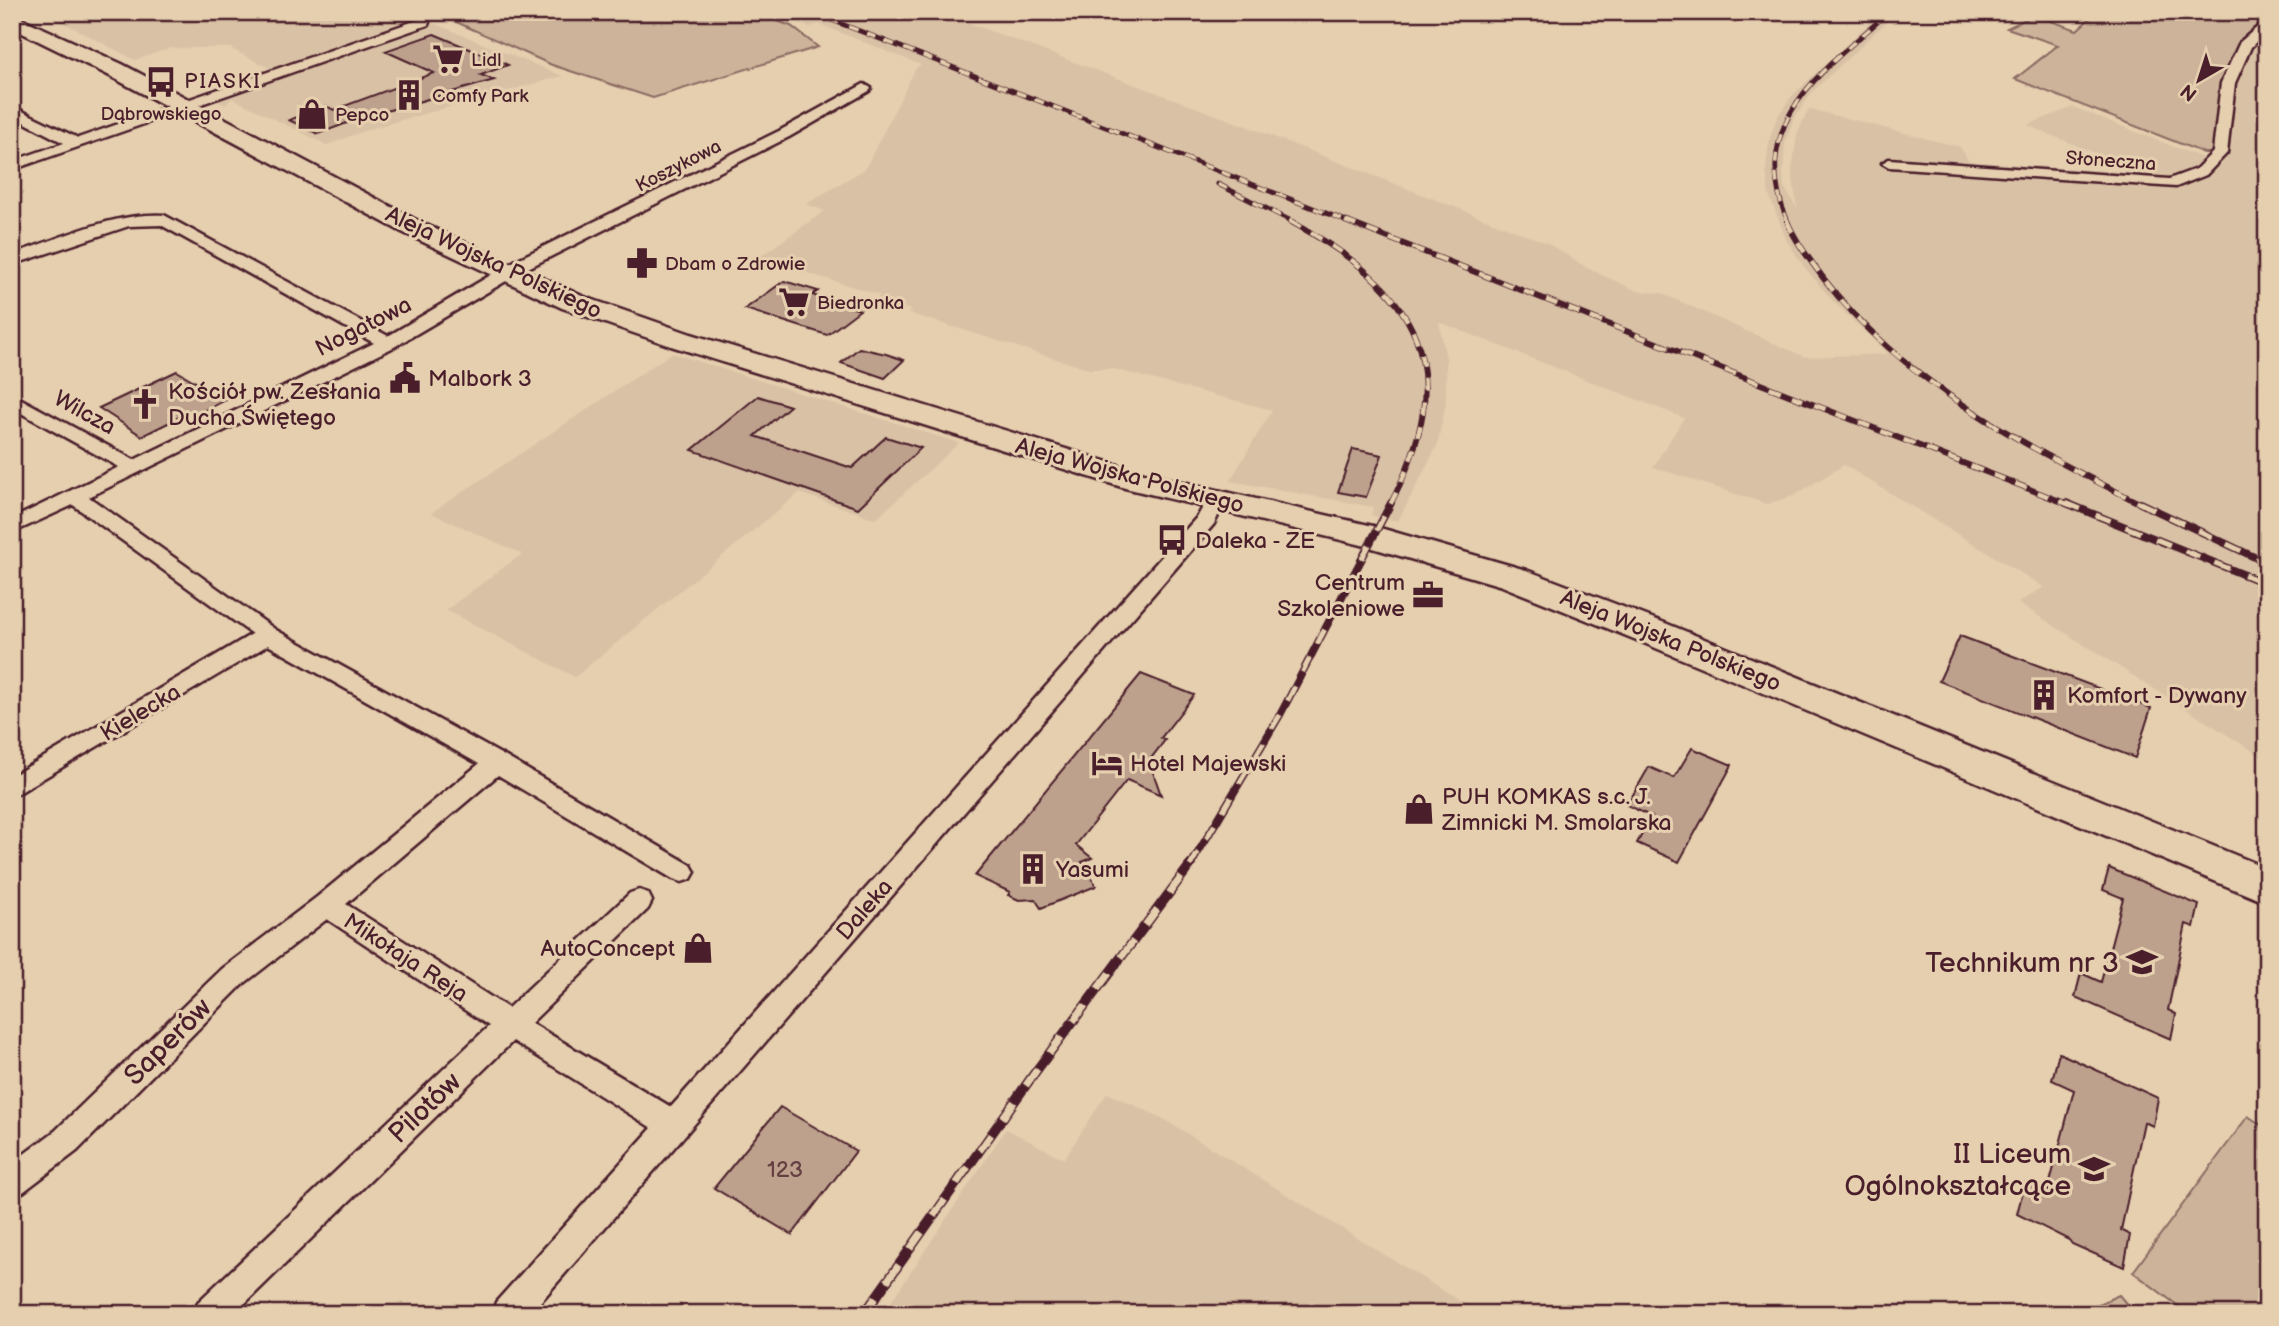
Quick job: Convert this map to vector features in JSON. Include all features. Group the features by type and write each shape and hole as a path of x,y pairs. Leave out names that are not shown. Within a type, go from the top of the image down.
{"main road":[{"name":"Aleja Wojska Polskiego","path":"12,20 184,105 399,220 507,274 572,302 681,340 1136,481 1373,537 1483,568 1548,590 2267,886"}],"street":[{"path":"12,166 423,22"},
{"name":"Słoneczna","path":"1889,163 2171,184 2200,172 2220,153 2228,83 2245,45 2267,23"},
{"name":"Koszykowa","path":"507,274 784,134 864,88"},
{"path":"12,110 76,143"},
{"path":"12,260 126,222 164,220 388,343"},
{"name":"Nogatowa","path":"12,527 388,343 507,274"},
{"name":"Wilcza","path":"12,400 133,467"},
{"path":"75,497 268,635 497,763 682,872"},
{"name":"Daleka","path":"508,1314 1207,519 1216,500"},
{"name":"Kielecka","path":"12,788 268,635"},
{"name":"Mikołaja Reja","path":"497,763 326,905 509,1024 674,1125"},
{"name":"Pilotów","path":"210,1314 639,901"},
{"name":"Saperów","path":"12,1182 66,1141 232,977 326,905"}],"shaded area":[{"name":"Comfy Park","path":"43,12 440,12 423,19 562,76 369,129 327,145 232,98 225,105 202,93 271,69 230,48 171,48 135,60"},
{"path":"752,12 791,26 818,47 653,98 552,65 436,13"},
{"path":"771,12 939,12 1246,126 1547,243 1587,268 1637,291 1661,293 1805,357 1888,354 1833,301 1805,268 1787,241 1769,195 1766,170 1769,141 1777,117 1792,96 1881,12 1897,12 1813,91 1793,120 1785,144 1783,172 1784,187 1797,208 1792,171 1797,134 1809,109 1960,147 1969,161 2146,174 2027,125 2073,107 2205,159 2221,160 2231,146 2233,86 2246,54 2267,31 2267,760 2018,603 2044,587 1844,465 1793,496 1767,504 1653,467 1684,418 1439,322 1446,359 1446,403 1437,446 1398,521 1371,515 1373,507 1230,481 1272,410 1113,369 1089,369 908,313 911,310 877,299 880,295 758,258 825,211 806,204 865,169 916,68 921,65 819,24 809,27"},
{"path":"2097,12 2267,12 2267,17 2252,31 2232,62 2218,115 2214,153 2204,153 2015,79 2058,45 2007,28 2034,15 2077,30"},
{"path":"672,353 959,443 876,519 799,493 575,677 446,610 522,554 431,513"},
{"path":"1107,1093 1162,1118 1481,1314 883,1314 1006,1129 1064,1159"},
{"path":"2248,1116 2267,1129 2267,1314 2189,1314 2133,1272"},
{"path":"2119,1295 2135,1314 2075,1314"}],"building":[{"path":"434,34 508,65 481,75 494,80 355,120 318,134 289,120 326,106 334,110 434,73 385,51"},
{"name":"Biedronka","path":"784,281 818,291 812,295 860,310 827,335 745,309"},
{"path":"859,348 904,360 885,378 841,363"},
{"name":"Kościół pw. Zesłania Ducha Świętego","path":"177,371 226,400 197,414 192,411 142,436 99,408"},
{"path":"758,396 790,406 755,436 852,468 886,437 921,448 858,508 692,450"},
{"path":"1353,449 1382,455 1366,497 1338,492"},
{"name":"Komfort - Dywany","path":"1960,636 2151,708 2135,758 1939,681"},
{"name":"Hotel Majewski","path":"1141,674 1194,695 1161,738 1165,740 1149,761 1161,795 1127,780 1076,845 1092,858 1082,862 1096,886 1041,908 1035,899 1019,900 1008,895 1010,892 975,876"},
{"path":"1692,748 1732,765 1679,862 1637,843 1652,817 1627,805 1649,767 1674,778"},
{"name":"Technikum nr 3","path":"2109,868 2199,905 2194,927 2186,924 2168,1010 2176,1014 2171,1039 2075,997 2081,973 2101,982 2123,898 2103,890"},
{"name":"II Liceum Ogólnokształcące","path":"2059,1053 2158,1098 2153,1126 2144,1122 2121,1230 2130,1235 2124,1267 2072,1244 2017,1214 2025,1183 2047,1194 2074,1090 2052,1080"},
{"path":"780,1107 856,1151 792,1235 714,1188"}],"railway":[{"path":"811,12 1349,222"},
{"path":"1788,222 1777,187 1776,155 1784,127 1798,102 1817,78 1889,12"},
{"path":"1218,184 1293,222"},
{"path":"1290,221 1334,248 1370,275 1397,305 1415,337 1424,373 1423,412 1412,456 1390,504"},
{"path":"1345,221 2070,505"},
{"path":"1787,221 1799,244 1824,279 1856,316 1930,381 2012,436 2143,505"},
{"path":"2066,503 2267,584"},
{"path":"2140,503 2267,563"},
{"path":"1190,866 1280,715 1390,504"},
{"path":"864,1314 1036,1071 1191,864"}],"place":[{"name":"Lidl","path":"448,59"},
{"name":"Dąbrowskiego","path":"161,82"},
{"name":"Comfy Park","path":"409,95"},
{"name":"Pepco","path":"312,114"},
{"name":"Dbam o Zdrowie","path":"642,263"},
{"name":"Biedronka","path":"794,302"},
{"name":"Malbork 3","path":"405,378"},
{"name":"Kościół pw. Zesłania Ducha Świętego","path":"145,404"},
{"name":"Daleka - ZE","path":"1172,540"},
{"name":"Centrum Szkoleniowe","path":"1428,595"},
{"name":"Komfort - Dywany","path":"2044,695"},
{"name":"Hotel Majewski","path":"1107,763"},
{"name":"PUH KOMKAS s.c. J. Zimnicki M. Smolarska","path":"1419,809"},
{"name":"Yasumi","path":"1033,869"},
{"name":"AutoConcept","path":"698,948"},
{"name":"Technikum nr 3","path":"2142,962"},
{"name":"II Liceum Ogólnokształcące","path":"2094,1169"}],"district":[{"name":"PIASKI","path":"223,81"}]}
